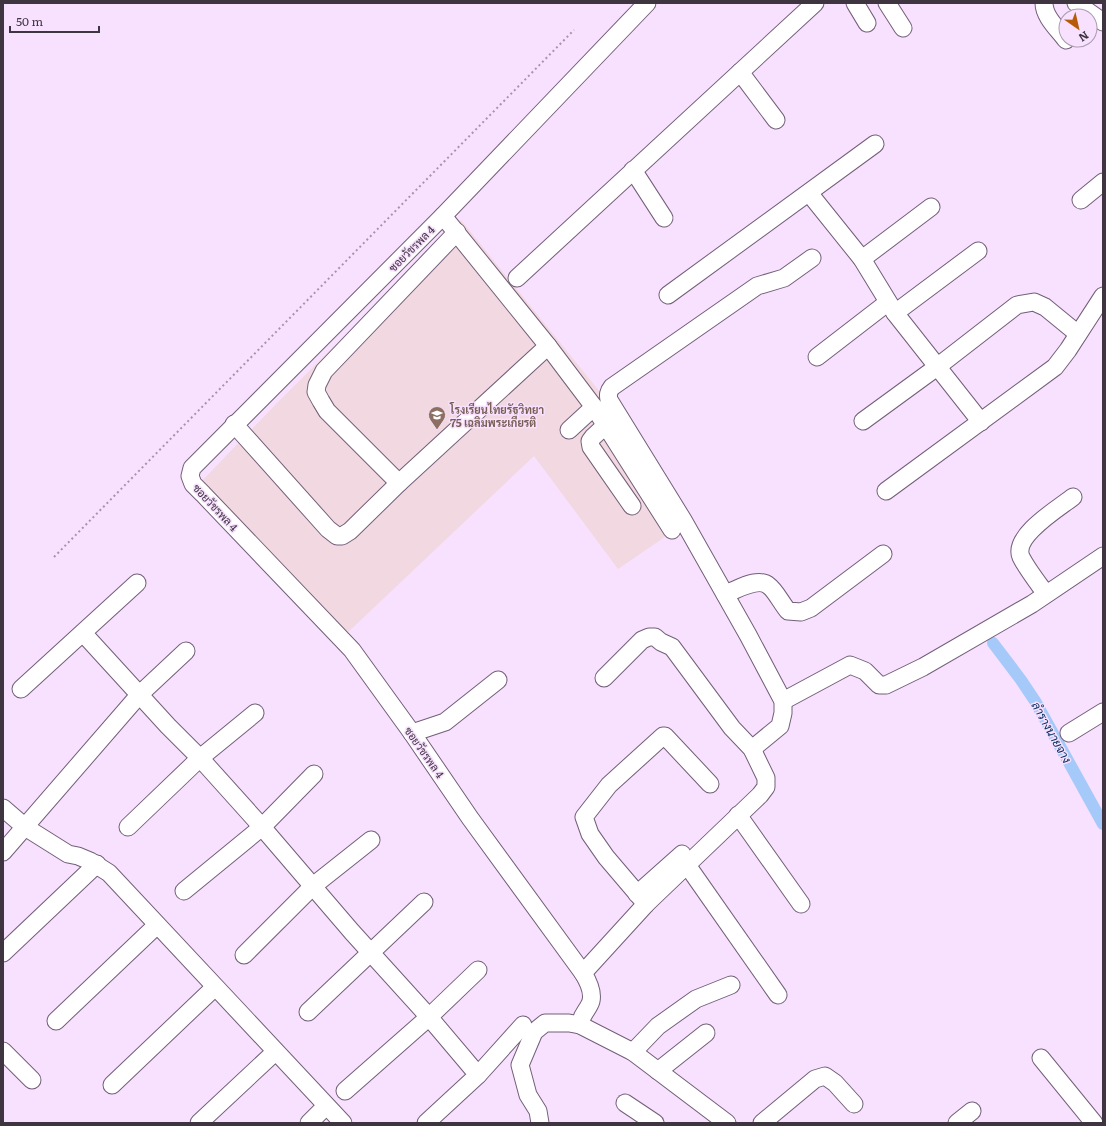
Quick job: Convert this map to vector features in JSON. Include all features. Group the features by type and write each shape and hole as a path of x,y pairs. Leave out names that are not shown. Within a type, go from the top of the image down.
{"street":[{"name":"ซอยวัชรพล 4","path":"580,1025 581,1018 591,1002 589,984 584,973 470,818 412,733 352,650 193,484 190,476 192,468 234,424 443,216 647,3"},
{"path":"516,278 816,3"},
{"path":"855,3 867,23"},
{"path":"887,3 903,28"},
{"path":"1044,3 1044,8 1047,15 1058,30"},
{"path":"1076,3 1100,14"},
{"path":"740,72 776,120"},
{"path":"668,295 875,144"},
{"path":"633,170 664,218"},
{"path":"1082,200 1103,182"},
{"path":"809,193 862,259 891,308 981,422"},
{"path":"862,259 931,207"},
{"path":"443,216 548,346 594,407 672,530"},
{"path":"400,483 327,411 316,392 317,385 324,371 457,232"},
{"path":"817,357 978,250"},
{"path":"752,748 780,726 783,713 783,701 748,635 683,520 609,400 609,391 757,286 784,278 812,258"},
{"path":"886,491 1055,366 1103,296"},
{"path":"863,421 937,367 1017,305 1034,302 1045,307 1078,334"},
{"path":"234,424 328,529 337,536 342,536 350,532 400,483 548,346"},
{"path":"569,430 594,407"},
{"path":"606,425 590,441 591,446 632,506"},
{"path":"1046,594 1021,556 1020,548 1033,527 1073,497"},
{"path":"725,594 754,583 763,582 770,586 788,611 801,612 811,608 883,554"},
{"path":"783,701 850,665 865,671 879,685 886,685 923,668 1046,594 1103,556"},
{"path":"21,689 137,583"},
{"path":"83,633 168,726 200,758 262,827 478,1075"},
{"path":"604,678 642,640 649,637 655,637 661,642 672,647 732,728 752,748 766,778 766,787 760,795 687,865 641,899"},
{"path":"3,852 140,694 186,651"},
{"path":"412,733 445,722 498,680"},
{"path":"1069,733 1103,712"},
{"path":"128,827 200,758 255,713"},
{"path":"641,899 606,857 590,834 584,817 609,785 663,736 665,736 710,784"},
{"path":"184,891 262,827 314,774"},
{"path":"3,808 25,827 68,854 84,858 97,864 108,873 343,1123"},
{"path":"738,815 801,904"},
{"path":"244,954 313,886 370,840"},
{"path":"584,973 641,899 698,840"},
{"path":"3,953 97,864"},
{"path":"687,865 778,995"},
{"path":"308,1012 424,902"},
{"path":"56,1020 157,925"},
{"path":"345,1091 429,1017 478,970"},
{"path":"633,1052 658,1026 696,999 731,985"},
{"path":"112,1085 215,987"},
{"path":"540,1123 538,1111 528,1095 520,1065 534,1032 545,1024 569,1023 580,1025 633,1052 727,1123"},
{"path":"426,1123 478,1075 524,1025"},
{"path":"658,1071 706,1033"},
{"path":"3,1051 32,1080"},
{"path":"198,1123 275,1052"},
{"path":"1041,1058 1094,1123"},
{"path":"762,1123 815,1079 825,1076 835,1083 854,1104"},
{"path":"625,1103 649,1121"},
{"path":"309,1123 326,1106"},
{"path":"957,1123 972,1111"}],"path":[{"path":"54,557 574,30"}],"shaded area":[{"name":"โรงเรียนไทยรัฐวิทยา 75 เฉลิมพระเกียรติ","path":"461,220 600,392 681,526 618,569 534,456 345,635 200,483 277,403"}],"waterway":[{"name":"ลำรางนายจาง","path":"993,643 1035,701 1103,824"}],"place":[{"name":"โรงเรียนไทยรัฐวิทยา 75 เฉลิมพระเกียรติ","path":"437,430"}]}
